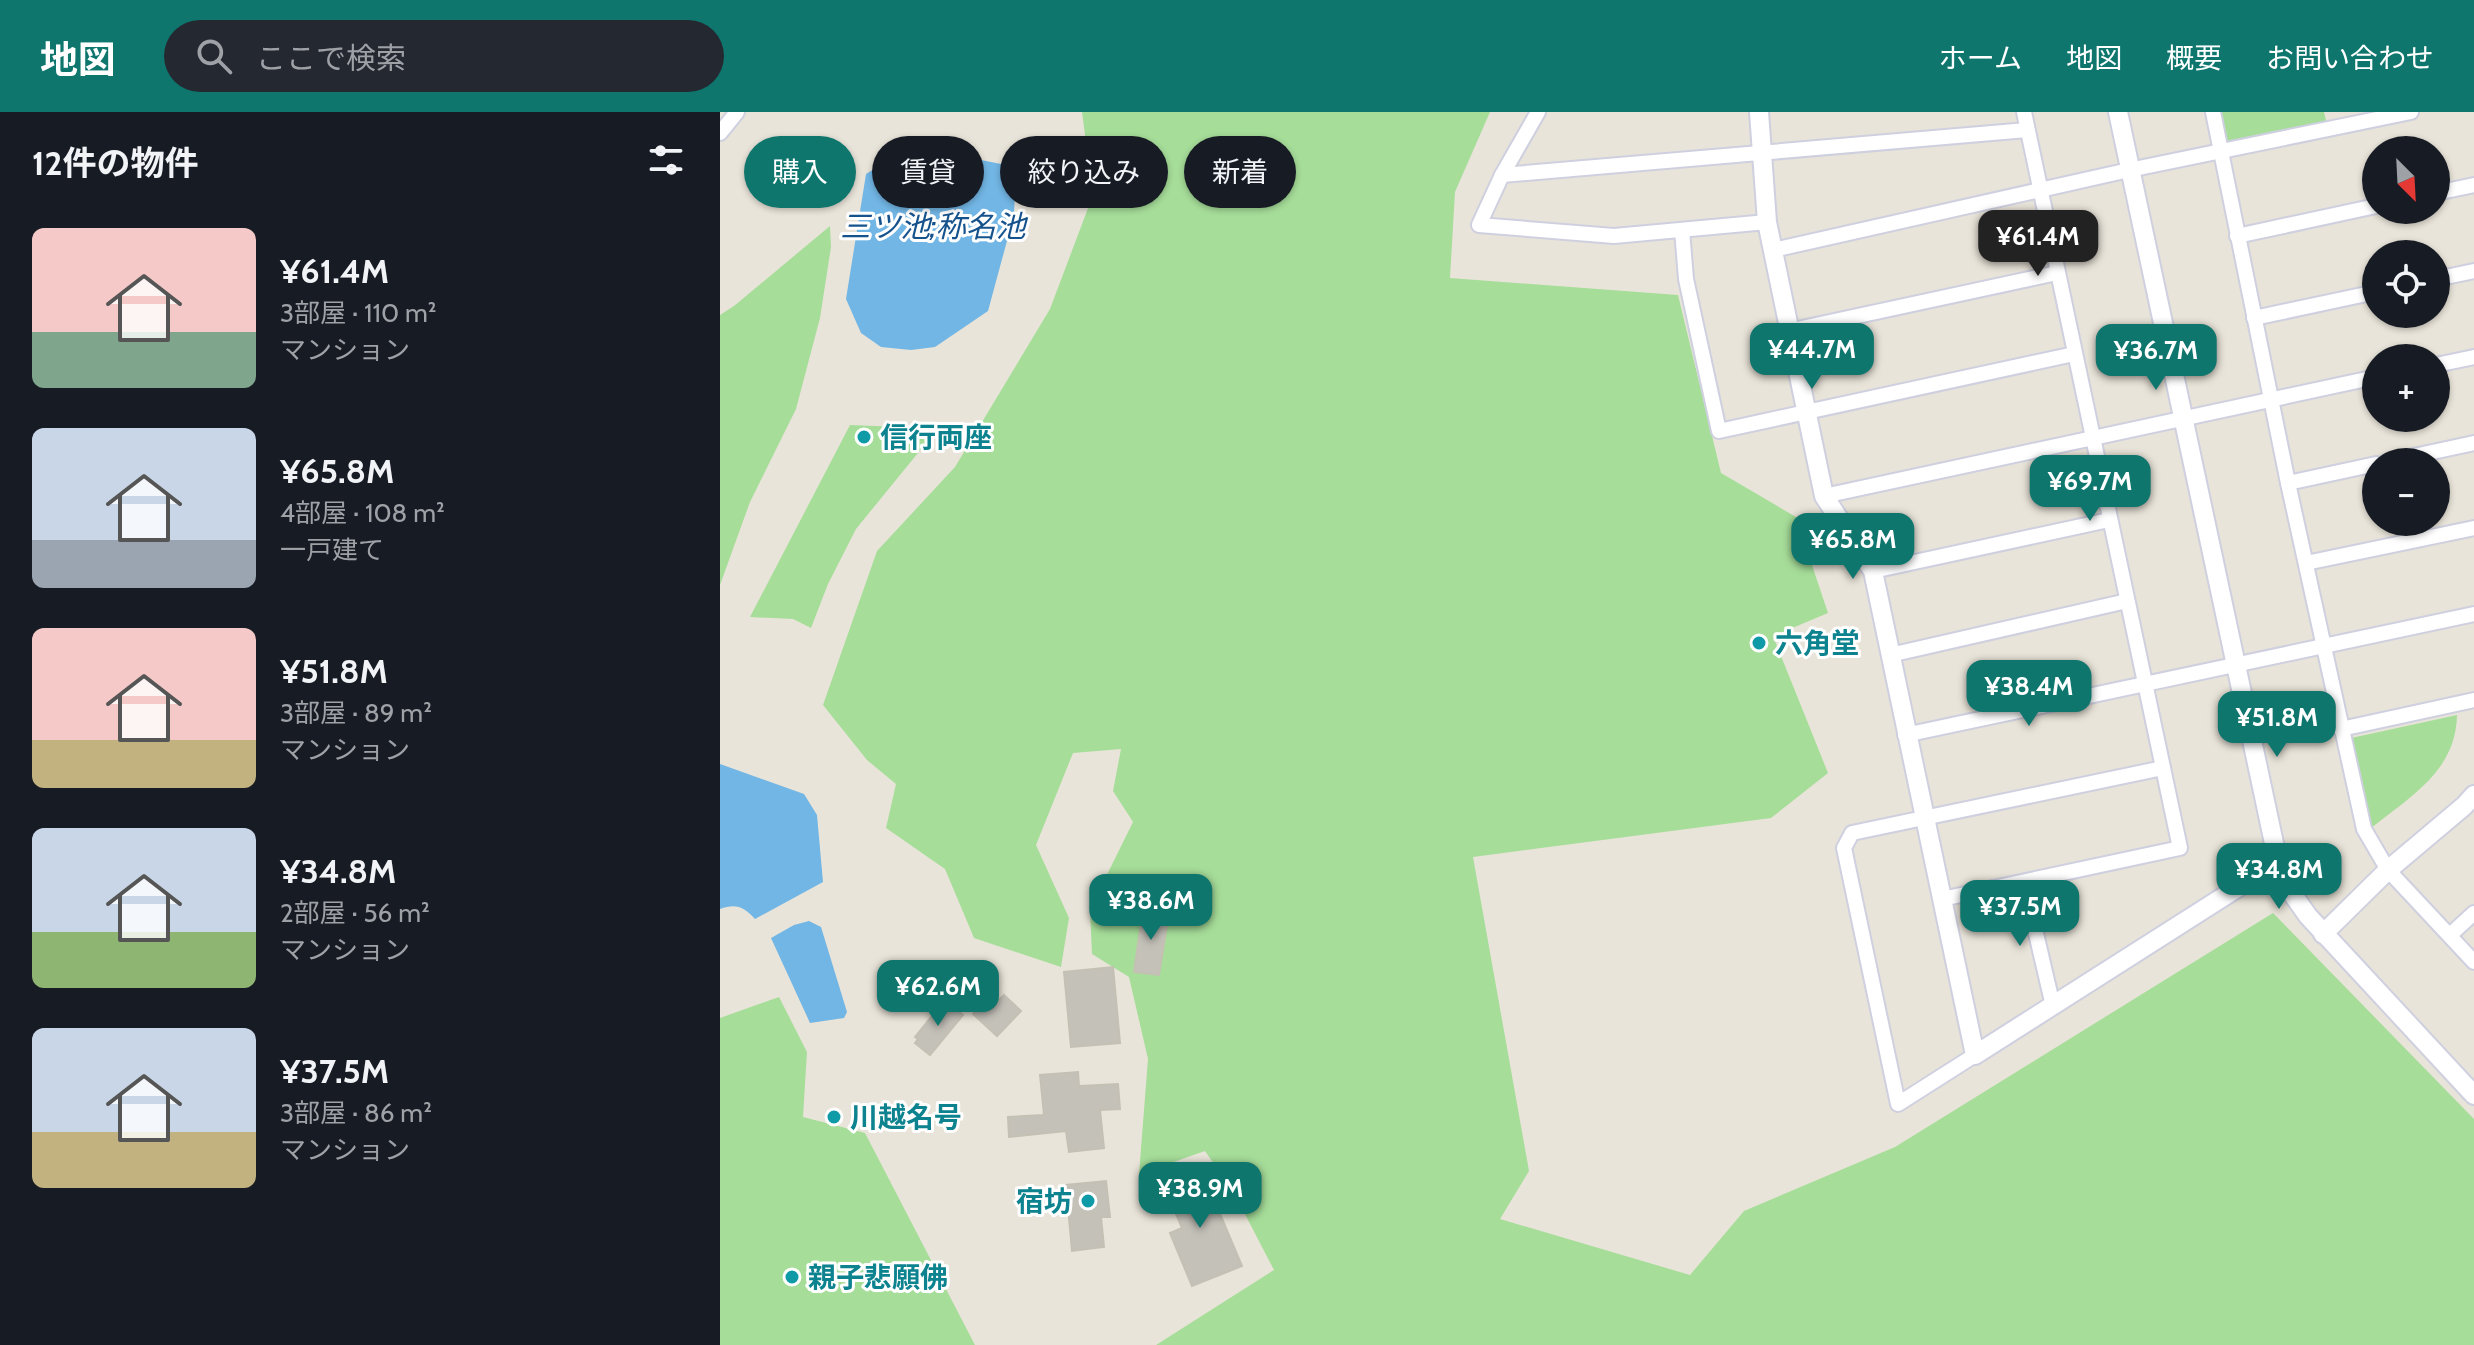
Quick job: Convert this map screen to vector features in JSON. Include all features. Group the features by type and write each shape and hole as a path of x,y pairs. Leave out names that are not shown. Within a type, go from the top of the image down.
{"street":[{"path":"720,133 737,112"},
{"path":"1538,112 1502,175 1479,225 1614,236 1767,222"},
{"path":"1759,112 1767,222 1824,496 1873,571 1905,735 1975,1055"},
{"path":"1942,899 2180,848 2024,112"},
{"path":"2118,112 2278,862 2291,892 2323,934 2474,1095"},
{"path":"2213,112 2288,483 2364,829 2388,870 2474,962"},
{"path":"2329,112 2333,129"},
{"path":"1773,250 2129,170 2411,112"},
{"path":"1502,175 2027,130"},
{"path":"2450,190 2474,185"},
{"path":"2237,236 2362,209"},
{"path":"1682,230 1686,279 1719,431 2074,354"},
{"path":"2450,276 2474,271"},
{"path":"1788,331 2057,273"},
{"path":"2254,318 2362,295"},
{"path":"2450,362 2474,357"},
{"path":"1824,496 2362,380"},
{"path":"2450,448 2474,443"},
{"path":"2288,483 2362,467"},
{"path":"1873,571 2109,520"},
{"path":"2306,563 2474,528"},
{"path":"1890,655 2127,601"},
{"path":"1905,735 2474,614"},
{"path":"2341,729 2474,700"},
{"path":"2163,768 1852,833 1844,848 1898,1104 2278,862"},
{"path":"2323,934 2388,870 2474,795"},
{"path":"2024,882 2053,1006"},
{"path":"2450,935 2474,913"}],"green space":[{"path":"1082,112 1490,112 1455,192 1450,278 1678,295 1721,473 1796,517 1828,613 1773,636 1828,773 1771,818 1473,857 1529,1171 1500,1219 1690,1275 1744,1211 1895,1147 2273,913 2474,1119 2474,1345 1156,1345 1274,1270 1233,1191 1205,1151 1139,1174 1148,1059 1129,977 1092,954 1090,909 1133,822 1113,791 1121,749 1073,753 1036,845 1069,918 1061,967 974,938 945,869 886,828 896,784 867,760 823,705 877,551 955,467 1050,309 1088,208 1168,208 1168,136 1085,136"},
{"path":"2218,112 2324,112 2327,125 2225,146"},
{"path":"830,226 831,247 820,318 796,409 750,502 720,585 720,315"},
{"path":"850,425 902,427 931,437 856,529 828,584 811,628 793,619 750,617"},
{"path":"2457,715 2455,735 2439,768 2428,782 2369,830 2351,738"},
{"path":"779,997 807,1052 803,1117 865,1133 975,1345 720,1345 720,1018"}],"water":[{"name":"三ツ池;称名池","path":"984,161 1000,164 1000,208 1014,208 1014,215 988,311 935,347 911,350 881,347 861,333 846,299 866,174 872,170 872,208 984,208"},
{"path":"720,764 804,794 817,815 823,882 755,919 739,907 720,909"},
{"path":"809,921 821,927 847,1012 844,1018 810,1023 771,938 794,925"}],"building":[{"path":"1143,909 1169,912 1159,975 1134,972"},
{"path":"1113,967 1120,1043 1071,1047 1064,972"},
{"path":"1004,995 1021,1011 997,1036 973,1014 986,1000 993,1006"},
{"path":"949,1004 963,1015 930,1055 915,1043 918,1039 915,1037 940,1006 944,1009"},
{"path":"1078,1072 1079,1086 1118,1084 1120,1109 1100,1110 1104,1148 1069,1152 1066,1131 1009,1137 1008,1117 1044,1115 1040,1075"},
{"path":"1201,1169 1242,1266 1192,1286 1170,1233 1182,1228 1164,1185"},
{"name":"宿坊","path":"1106,1181 1110,1217 1101,1217 1104,1247 1072,1251 1066,1185"}],"place":[{"name":"信行両座","path":"864,437"},
{"name":"六角堂","path":"1759,643"},
{"name":"川越名号","path":"834,1117"},
{"name":"宿坊","path":"1088,1201"},
{"name":"親子悲願佛","path":"792,1277"}]}
